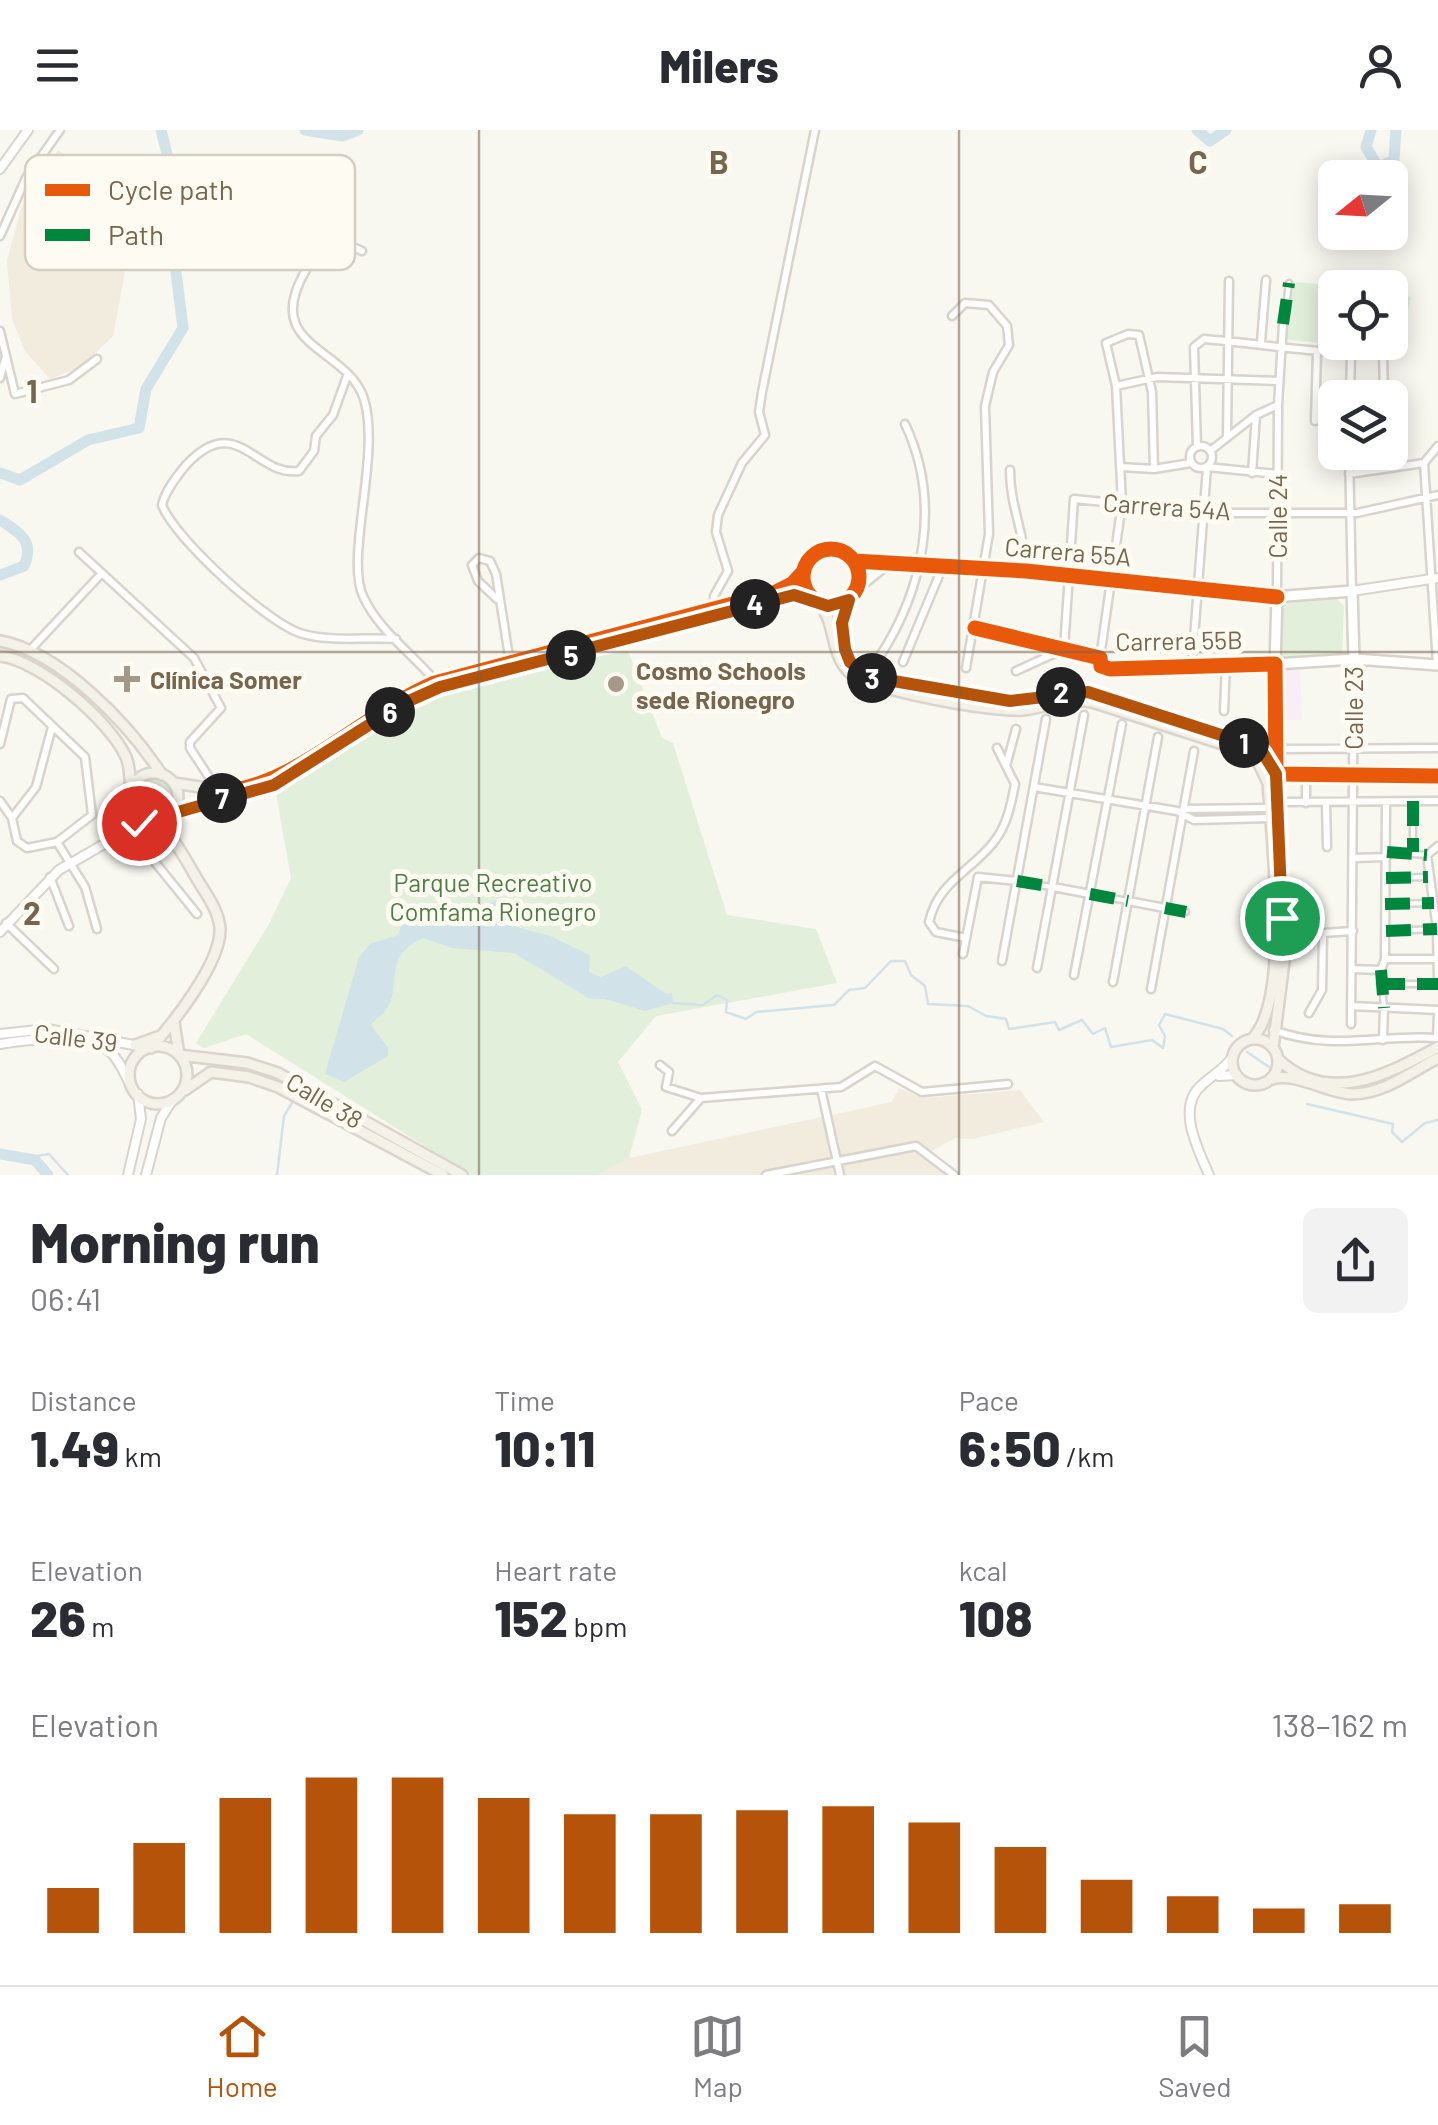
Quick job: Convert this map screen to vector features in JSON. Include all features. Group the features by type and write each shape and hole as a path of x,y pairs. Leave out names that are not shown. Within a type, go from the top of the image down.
{"main road":[{"path":"0,640 37,650 147,752 162,775 174,783 218,792 269,780 398,700 437,683 782,591 804,572 811,557 826,550 842,551 854,561 858,588"},
{"name":"Carrera 55A","path":"854,561 885,566 1026,571 1277,597 1352,591"},
{"path":"885,566 872,572 858,588 849,600 842,623 850,662 870,677 1010,701 1088,692 1249,744 1263,753 1271,775"},
{"path":"804,572 805,588 832,622 840,659 864,683 1010,710 1068,700 1092,702 1238,750 1271,775"},
{"name":"Calle 23","path":"1352,591 1354,659"},
{"path":"147,821 274,785 402,704 440,687 778,597 834,606 849,600"},
{"name":"Calle 24","path":"1276,664 1277,597"},
{"path":"0,656 26,662 49,677 116,740 129,765 132,800 147,821 174,840 219,921 216,952 174,1022 151,1048 130,1062 130,1084 138,1094 160,1101 173,1099 185,1090 189,1074 179,1055 174,1022"},
{"name":"Carrera 55B","path":"1276,664 1354,659 1438,665"},
{"path":"132,800 144,776 162,775"},
{"name":"Calle 24","path":"1252,1040 1266,1020 1275,980 1271,775"},
{"path":"174,783 178,799 172,813 174,840"},
{"name":"Calle 24","path":"1272,810 1284,962 1272,1030 1273,1048"},
{"path":"147,821 165,830"},
{"path":"135,1045 162,1035"},
{"path":"1438,1047 1380,1078 1355,1084 1300,1074 1278,1059 1273,1048 1252,1040 1238,1047 1233,1057 1236,1075 1252,1084 1284,1077 1336,1092 1369,1093 1438,1058"},
{"path":"151,1048 179,1055"},
{"name":"Calle 38","path":"179,1055 232,1060 278,1072 462,1175"},
{"path":"1269,1080 1278,1059"},
{"name":"Calle 38","path":"185,1090 211,1072 259,1079 435,1173"}],"street":[{"path":"0,169 28,130"},
{"path":"42,155 60,130"},
{"path":"715,611 714,596 728,571 716,532 718,515 742,463 765,435 759,412 762,392 815,130"},
{"path":"0,236 25,180"},
{"path":"355,248 362,251"},
{"path":"306,270 292,301 298,330 356,382 364,399 369,434 360,590 396,640 437,683"},
{"path":"1261,342 1266,280"},
{"path":"1227,435 1229,282"},
{"name":"Calle 24","path":"1277,597 1278,405 1288,283"},
{"path":"952,316 964,303 973,302 998,312 1006,326 1006,356 993,372 986,406 989,534 966,668"},
{"path":"0,331 12,391 19,395 69,380 97,359"},
{"path":"1100,658 1122,503 1116,386 1106,351 1110,340 1139,336 1150,378 1154,469"},
{"path":"1198,447 1194,347 1204,339 1261,342 1280,350 1317,352 1316,421"},
{"path":"0,378 6,358"},
{"path":"346,376 333,416 316,436 314,451 299,471 290,472 245,448 223,442 198,454 184,468 162,505 175,526 281,624 315,636 396,640"},
{"path":"1116,386 1150,378 1279,381"},
{"path":"1210,451 1256,415 1278,405"},
{"path":"1252,472 1256,415"},
{"path":"878,659 910,603 919,565 925,493 920,457 905,424"},
{"path":"1438,446 1424,463 1423,502 1434,578 1438,665"},
{"path":"1198,447 1210,451"},
{"path":"1192,463 1190,454 1198,447"},
{"path":"1192,665 1210,451"},
{"path":"1121,467 1154,469 1192,463 1277,474"},
{"path":"1349,474 1424,463"},
{"path":"1010,470 1010,501 1025,530 1026,571"},
{"name":"Calle 23","path":"1349,470 1352,591"},
{"name":"Carrera 54A","path":"1070,575 1074,499 1204,512 1367,513 1423,502 1438,495"},
{"path":"79,552 194,658 220,712 190,742 218,792"},
{"path":"497,599 473,573 473,563 479,558 487,558 494,567 510,663"},
{"path":"903,662 943,566"},
{"path":"37,650 102,573"},
{"path":"1016,671 1064,649 1070,575"},
{"name":"Carrera 55A","path":"1352,591 1434,578"},
{"name":"Carrera 55B","path":"975,628 1032,645 1100,658 1101,666 1110,669 1276,664"},
{"name":"Calle 23","path":"1351,1024 1354,659"},
{"path":"1224,711 1226,664"},
{"name":"Calle 24","path":"1271,775 1276,664"},
{"path":"0,744 11,699 23,698 88,762 92,817 58,842 23,847 12,818 0,801"},
{"path":"1037,968 1084,715"},
{"path":"1002,961 1046,718"},
{"path":"1074,975 1122,724"},
{"path":"12,818 36,787 52,727"},
{"path":"1006,766 1016,729"},
{"path":"1113,982 1158,738"},
{"path":"966,938 936,932 929,922 946,886 998,837 1009,812 1015,784 997,748"},
{"path":"1263,753 1438,748"},
{"path":"1151,989 1194,751"},
{"path":"1306,774 1306,803"},
{"path":"1271,775 1438,776"},
{"path":"1034,787 1181,812 1272,810 1306,803 1438,801"},
{"path":"116,834 132,800"},
{"path":"1413,801 1413,852"},
{"path":"1383,1040 1380,984 1386,931 1386,802"},
{"path":"1326,803 1326,847"},
{"path":"0,932 50,877 116,834 147,821"},
{"path":"128,829 198,914"},
{"path":"58,842 73,862 97,929"},
{"path":"1354,858 1426,854 1438,846"},
{"path":"1380,984 1438,982 1435,900 1426,854"},
{"path":"979,857 987,875"},
{"path":"963,954 976,880 987,875 1186,912"},
{"path":"50,877 69,926"},
{"path":"1386,878 1428,877"},
{"path":"1385,904 1435,900"},
{"path":"6,924 54,969"},
{"path":"1386,931 1437,929"},
{"path":"1309,1012 1322,993 1323,932 1353,931"},
{"path":"1385,959 1438,960"},
{"path":"1352,969 1381,970"},
{"path":"1272,1030 1346,1044 1437,1038 1438,1013 1352,1006"},
{"name":"Calle 39","path":"0,1034 47,1029 151,1048"},
{"name":"Calle 39","path":"0,1044 48,1038 102,1048 116,1058 130,1084"},
{"path":"1209,1175 1195,1141 1190,1106 1200,1086 1233,1057"},
{"path":"660,1065 669,1072 666,1087 701,1098 852,1084 875,1066 922,1092 1008,1084"},
{"path":"1210,1079 1236,1075"},
{"path":"820,1089 840,1175"},
{"path":"128,1175 141,1119 138,1094"},
{"path":"672,1131 701,1098"},
{"path":"146,1175 161,1118 173,1099"},
{"path":"766,1175 922,1148 954,1175"}],"shaded area":[{"path":"25,202 25,270 125,272 113,336 81,367 50,379 25,351 12,319 7,261"},
{"path":"1300,666 1302,720 1279,720 1278,667"},
{"path":"501,899 504,911 498,922 550,936 590,955 589,972 601,977 626,966 666,994 672,993 673,1003 645,1011 605,999 590,999 514,953 452,948 423,938 397,962 388,1007 371,1025 388,1048 388,1056 344,1082 325,1074 359,957 370,944 398,935 403,921 466,910"},
{"path":"899,1088 922,1098 1020,1090 1044,1122 973,1139 955,1138 923,1156 947,1175 597,1175 629,1158 892,1102"}],"green space":[{"path":"1287,281 1318,284 1318,343 1282,339"},
{"path":"1336,598 1344,606 1342,656 1286,659 1278,655 1282,602"},
{"name":"Parque Recreativo Comfama Rionegro","path":"628,651 662,738 673,743 727,915 816,929 837,983 656,1016 618,1062 642,1110 629,1158 597,1175 471,1175 246,1034 204,1048 196,1043 269,924 291,878 276,793 378,728 442,696 510,675"},
{"path":"156,777 169,783 175,796 169,809 156,815 143,809 137,796 143,783"}],"waterway":[{"path":"161,130 167,155"},
{"path":"305,130 342,136 358,130"},
{"path":"1197,130 1210,141 1226,130"},
{"path":"1371,130 1366,147 1378,167 1394,160 1396,130"},
{"path":"0,473 20,480 88,440 139,428 146,389 183,328 175,270"},
{"path":"0,520 24,538 28,550 24,566 0,575"},
{"path":"673,1003 703,1005 717,995 727,1000 726,1012 746,1019 756,1012 834,1005 849,990 865,988 891,961 905,961 911,975 925,986 928,1004 968,1006 986,1016 1006,1019 1009,1029 1055,1022 1059,1030 1082,1020 1093,1034 1105,1028 1111,1047 1152,1040 1163,1048 1165,1036 1159,1025 1165,1014 1223,1029 1232,1036"},
{"path":"1247,1052 1269,1067"},
{"path":"277,1175 284,1116 292,1103"},
{"path":"1307,1104 1393,1124 1392,1132 1402,1142 1425,1123 1438,1120"},
{"path":"0,1154 35,1160 48,1175"},
{"path":"25,1158 49,1154 68,1175"}],"marked path":[{"path":"1283,324 1289,283"},
{"path":"1413,801 1413,852"},
{"path":"1387,852 1427,855"},
{"path":"1386,878 1428,877"},
{"path":"1017,881 1053,887"},
{"path":"1090,894 1128,901"},
{"path":"1385,904 1434,903"},
{"path":"1165,908 1186,912"},
{"path":"1386,931 1437,929"},
{"path":"1381,970 1384,1008"},
{"path":"1380,984 1438,984"}],"cycle path":[{"path":"831,549 851,557 859,577 851,597 831,605 811,597 803,577 811,557 831,549"},
{"path":"854,561 1026,571 1277,597"},
{"path":"218,792 246,788 302,764 435,683 774,593 792,584 804,571"},
{"path":"975,628 1100,658 1101,666 1110,669 1275,664 1276,774 1438,776"}],"place":[{"name":"Clínica Somer","path":"127,679"},
{"name":"Cosmo Schools sede Rionegro","path":"616,684"}],"route":[{"path":"139,823 274,785 402,704 440,687 794,595 828,606 849,600 842,615 845,649 850,662 870,677 1010,701 1088,692 1256,748 1276,774 1282,918"}]}
